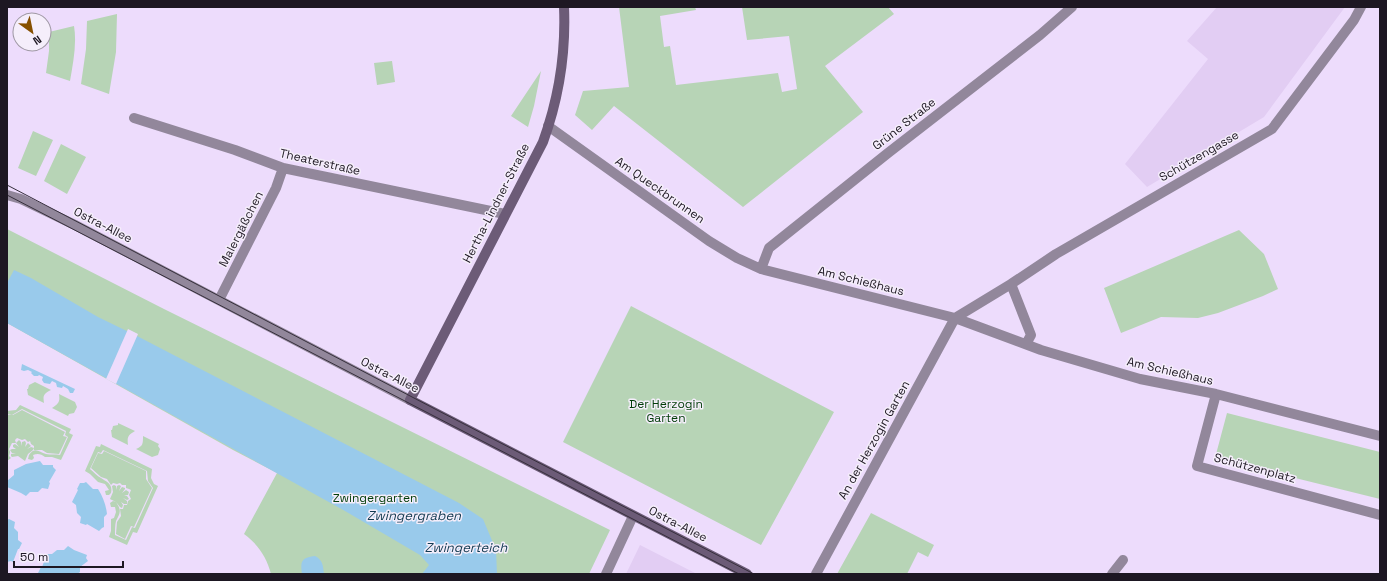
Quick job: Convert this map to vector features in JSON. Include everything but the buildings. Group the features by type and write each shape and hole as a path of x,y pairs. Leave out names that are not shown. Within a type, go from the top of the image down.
{"street":[{"name":"Hertha-Lindner-Straße","path":"410,400 543,142 556,103 562,68 565,32 564,7"},
{"name":"Grüne Straße","path":"761,269 769,248 1040,35 1072,7"},
{"name":"Schützengasse","path":"1011,284 1069,247 1272,129 1354,20 1361,7"},
{"name":"Theaterstraße","path":"134,118 234,150 283,168 505,214"},
{"name":"Am Queckbrunnen","path":"548,126 709,241 737,258 761,269"},
{"name":"Malergäßchen","path":"219,300 276,188 283,168"},
{"name":"Ostra-Allee","path":"7,195 22,199 74,225 747,574"},
{"name":"Am Schießhaus","path":"761,269 955,318 1026,344 1140,379 1216,394"},
{"path":"955,318 1011,284 1031,335 1026,344"},
{"name":"An der Herzogin Garten","path":"816,574 955,318"},
{"path":"1216,394 1380,436"},
{"name":"Schützenplatz","path":"1216,394 1197,466 1380,515"},
{"path":"606,574 633,516"},
{"path":"1112,574 1123,560"}],"shaded area":[{"path":"1217,7 1345,7 1264,117 1147,187 1125,164 1208,59 1187,41"},
{"path":"640,545 697,574 626,574"}],"green space":[{"path":"619,7 695,7 696,10 660,16 664,47 670,46 676,85 778,73 782,92 797,89 789,36 747,40 742,7 888,7 894,14 825,66 863,112 743,207 614,106 592,130 575,115 583,91 629,87"},
{"path":"117,14 116,52 109,94 81,84 86,49 87,21"},
{"path":"74,26 75,47 70,81 46,73 49,52 52,52 52,31"},
{"path":"392,61 395,82 377,85 374,63"},
{"path":"541,71 534,106 528,127 511,116"},
{"path":"33,131 53,140 36,176 18,168"},
{"path":"61,144 86,157 67,194 44,181"},
{"name":"Zwingergarten","path":"7,229 164,309 610,530 589,574 271,574 267,562 261,552 254,542 244,534 277,473 233,450 7,323"},
{"path":"1239,230 1264,254 1278,289 1218,313 1198,318 1161,317 1121,333 1104,288"},
{"name":"Der Herzogin Garten","path":"631,306 834,412 761,545 563,442"},
{"path":"35,382 51,390 44,395 44,403 28,395 27,389 29,385"},
{"path":"59,394 75,402 77,407 74,413 69,414 68,416 52,408 58,402"},
{"path":"20,405 71,429 69,433 73,435 61,460 38,454 33,455 34,458 32,460 28,459 31,452 35,450 46,454 60,455 68,437 65,435 66,431 22,409 12,415 7,414 7,411 16,410"},
{"path":"22,410 65,432 63,436 67,437 59,454 47,453 42,450 34,450 34,446 30,441 28,442 25,439 22,440 17,438 15,440 16,443 12,443 9,449 9,456 11,458 7,461 7,415 13,415"},
{"path":"1227,413 1380,452 1380,499 1215,458"},
{"path":"118,423 135,431 128,436 128,445 112,437 111,430 113,426 118,425"},
{"path":"143,436 159,444 158,446 160,449 158,455 152,457 136,449 142,444"},
{"path":"19,440 21,442 21,446 22,442 25,441 25,447 28,443 31,446 27,449 31,447 34,448 28,454 25,461 18,456 11,456 11,454 16,453 12,453 10,450 16,449 13,447 15,444 19,447 16,443"},
{"path":"101,444 152,469 151,478 154,484 158,486 137,533 133,532 127,545 109,537 111,531 111,519 114,518 116,512 115,507 111,507 110,503 113,501 116,502 120,510 116,521 115,535 126,540 132,527 135,528 153,488 148,481 147,471 103,450 101,453 98,452 90,469 110,485 111,493 106,495 105,491 109,490 105,484 98,482 85,471 96,446 100,447"},
{"path":"104,451 146,471 146,479 152,488 134,527 131,526 125,539 116,534 117,522 121,516 120,509 123,509 124,505 127,505 128,501 131,499 129,495 131,490 126,488 126,485 122,485 120,483 113,483 111,485 107,479 101,477 91,468 98,453 102,454"},
{"path":"112,486 116,486 116,490 117,486 121,486 119,491 122,487 125,488 122,493 126,490 129,492 128,495 124,495 129,499 127,500 123,498 127,501 127,504 121,502 123,505 122,508 110,499 113,492"},
{"path":"871,513 934,545 928,557 918,552 907,574 837,574"}],"water":[{"name":"Zwingergraben","path":"14,270 31,278 98,317 459,503 483,519 496,550 497,574 422,574 429,565 420,555 345,511 7,323 7,283"},
{"path":"22,364 75,389 73,393 70,393 68,389 63,386 62,388 57,387 56,383 52,381 50,384 44,383 42,380 43,377 39,375 34,376 31,373 32,372 28,370 21,370"},
{"path":"40,461 43,465 53,465 56,470 49,482 48,489 42,488 38,492 30,492 26,496 7,487 7,481 14,475 14,470 26,464"},
{"path":"86,482 93,489 98,489 106,507 107,514 104,517 104,527 99,531 87,524 80,523 81,517 77,513 76,505 72,502 80,483"},
{"path":"9,519 15,522 14,528 18,532 18,540 22,543 13,562 7,562 7,520"},
{"path":"68,546 87,555 86,558 88,561 80,567 80,572 77,574 38,573 47,554 52,554 57,550 64,550"},
{"path":"315,556 321,561 324,574 302,574 301,566 303,560"}],"pier":[{"path":"128,329 138,334 116,384 106,379"}],"tram line":[{"path":"7,185 754,574"},
{"path":"7,195 739,574"}],"water label":[{"name":"Zwingerteich","path":"466,547"}]}
